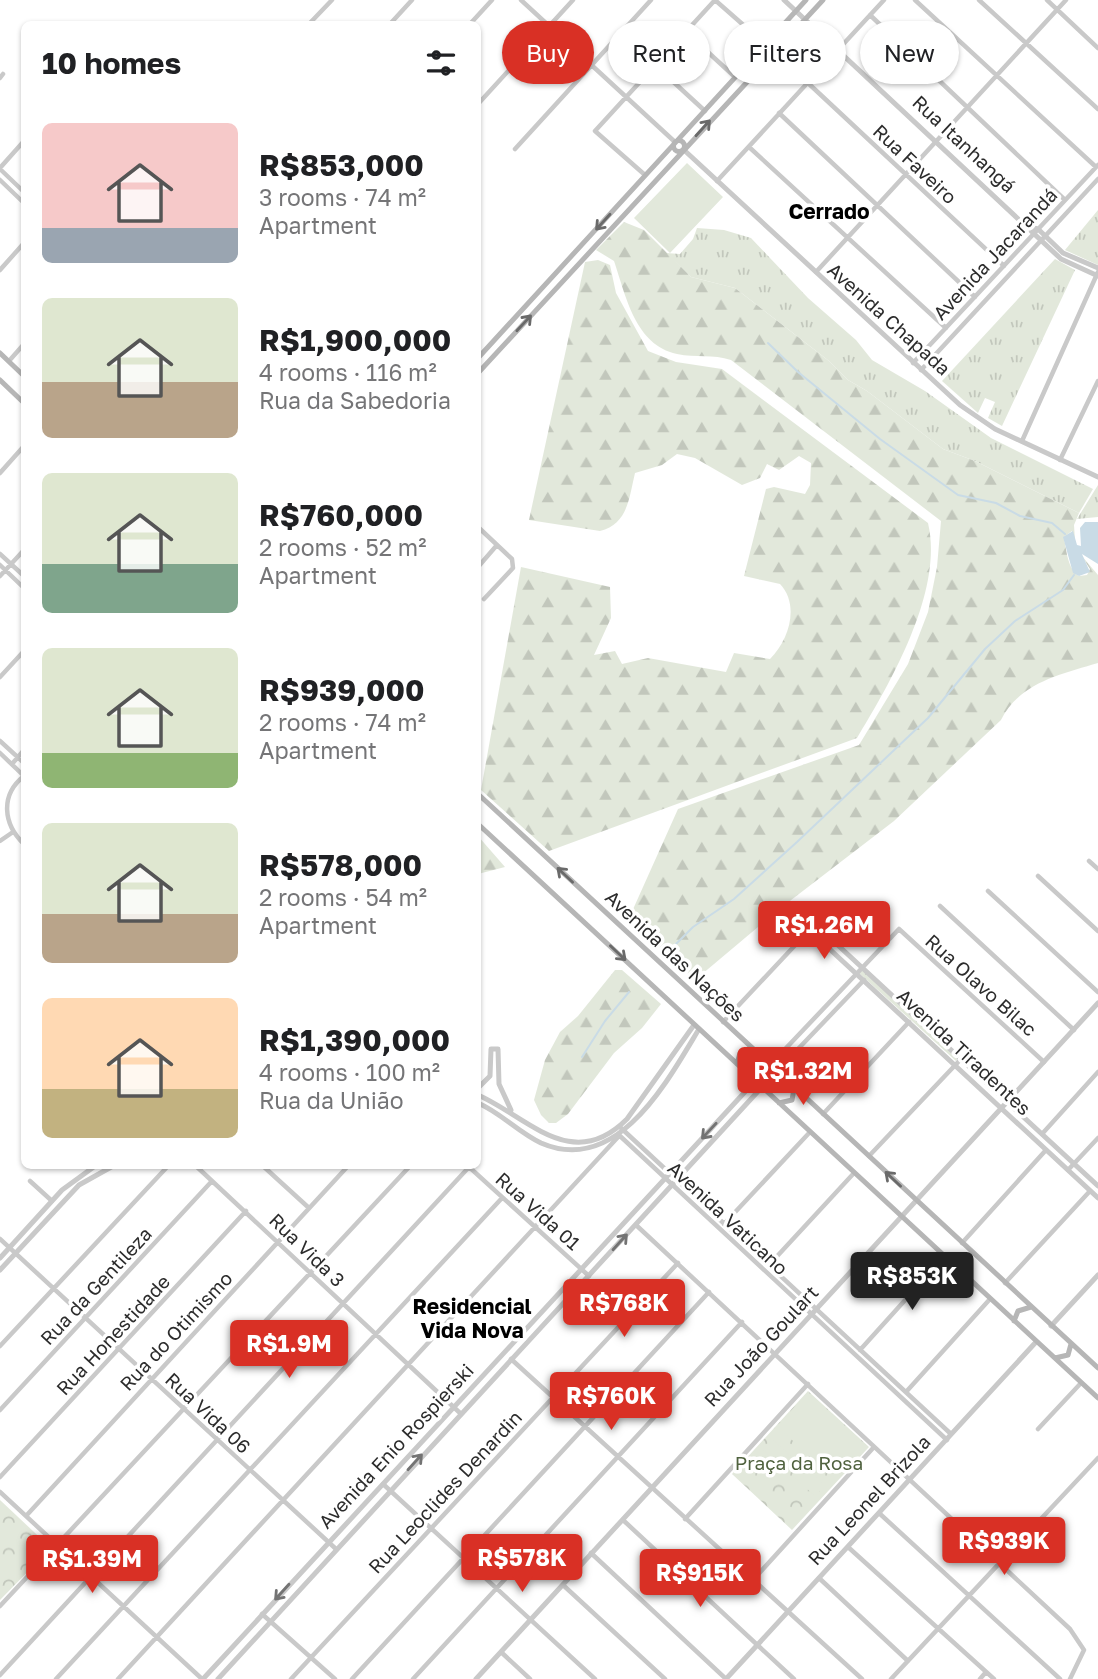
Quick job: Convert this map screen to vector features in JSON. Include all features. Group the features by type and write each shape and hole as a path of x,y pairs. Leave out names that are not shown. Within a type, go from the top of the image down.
{"main road":[{"path":"787,21 806,0"},
{"path":"481,370 823,0"},
{"path":"481,355 729,84"},
{"path":"675,142 676,150 684,149"},
{"path":"0,353 21,373"},
{"path":"0,380 21,400"},
{"name":"Avenida das Nações","path":"481,797 1097,1366"},
{"name":"Avenida das Nações","path":"481,827 1098,1398"},
{"path":"737,1064 740,1053 752,1048"},
{"path":"779,1103 792,1100 794,1087"},
{"path":"1014,1321 1018,1311 1031,1307"},
{"path":"1055,1358 1068,1355 1072,1344"}],"street":[{"path":"312,21 332,0"},
{"path":"393,21 412,0"},
{"path":"473,21 492,0"},
{"path":"521,0 544,21"},
{"path":"554,21 573,0"},
{"path":"594,62 651,0"},
{"path":"696,21 715,0 739,21"},
{"name":"Rua Itanhangá","path":"784,0 806,19"},
{"path":"846,40 884,0"},
{"path":"915,0 1097,166"},
{"path":"979,0 1098,109"},
{"path":"1047,0 1098,48"},
{"path":"815,273 1066,0"},
{"path":"870,15 1065,200"},
{"path":"710,54 724,67"},
{"name":"Rua Itanhangá","path":"846,57 1036,231 1061,260 1098,273"},
{"path":"594,68 675,142"},
{"path":"481,101 502,78"},
{"path":"515,149 574,84"},
{"path":"637,84 595,131 647,174"},
{"path":"676,84 705,111"},
{"path":"717,181 807,84"},
{"name":"Rua Faveiro","path":"809,84 1004,266"},
{"path":"779,113 975,296"},
{"path":"21,144 0,169 21,189"},
{"path":"749,147 946,328"},
{"name":"Avenida Chapada","path":"684,149 920,370 974,416 1022,442 1098,477"},
{"name":"Avenida Jacarandá","path":"913,363 1097,166"},
{"path":"920,370 1098,179"},
{"path":"0,180 21,200"},
{"path":"0,270 21,246"},
{"path":"1022,442 1098,273"},
{"path":"940,334 949,339"},
{"path":"9,361 21,347"},
{"path":"1060,460 1098,381"},
{"path":"0,473 21,449"},
{"path":"481,530 512,559 513,568 484,599"},
{"path":"481,564 497,545"},
{"path":"0,554 21,573"},
{"path":"0,576 21,554"},
{"path":"0,565 21,585"},
{"path":"0,677 21,654"},
{"path":"0,741 21,760"},
{"path":"0,753 21,773"},
{"path":"12,764 21,754"},
{"path":"21,779 12,788 6,802 13,832 21,840"},
{"path":"0,804 6,802"},
{"path":"0,841 13,832"},
{"path":"1088,861 1098,869"},
{"path":"1038,876 1098,931"},
{"path":"988,891 1098,992"},
{"path":"940,906 1074,1030"},
{"path":"723,1022 815,924"},
{"name":"Avenida Tiradentes","path":"815,924 1098,1186"},
{"name":"Rua Olavo Bilac","path":"862,967 899,929 1044,1062"},
{"name":"Avenida Tiradentes","path":"809,930 1098,1198"},
{"path":"770,1065 862,967"},
{"path":"777,1072 864,980"},
{"name":"Rua João Goulart","path":"476,1679 1098,1003"},
{"path":"823,1114 909,1022"},
{"path":"118,1679 535,1228 619,1131 697,1027"},
{"path":"481,1085 489,1076 495,1049 499,1084 513,1113"},
{"path":"869,1156 961,1059"},
{"path":"1042,1134 1098,1072"},
{"name":"Avenida Enio Rospierski","path":"203,1679 755,1081"},
{"name":"Avenida Enio Rospierski","path":"219,1679 460,1413 762,1087"},
{"path":"481,1097 557,1140 588,1140 619,1131"},
{"path":"481,1105 531,1138 554,1147 594,1146 619,1131"},
{"name":"Avenida Vaticano","path":"619,1131 670,1173 769,1265 814,1312 906,1392 949,1437"},
{"name":"Avenida Vaticano","path":"619,1131 671,1186 814,1312 949,1437"},
{"path":"724,1224 810,1132"},
{"path":"1068,1170 1098,1138"},
{"path":"962,1243 1046,1150"},
{"path":"0,1269 52,1201 91,1169"},
{"path":"0,1258 12,1251 79,1185 108,1169"},
{"path":"0,1346 165,1169"},
{"name":"Rua Vida 3","path":"199,1169 460,1413"},
{"path":"267,1169 309,1208"},
{"name":"Rua do Otimismo","path":"26,1516 345,1169"},
{"path":"0,1606 407,1169"},
{"path":"0,1675 465,1169"},
{"name":"Rua Vida 01","path":"471,1169 589,1276"},
{"path":"769,1265 854,1173"},
{"path":"30,1181 52,1201"},
{"name":"Rua da Gentileza","path":"0,1410 212,1181"},
{"path":"1005,1283 1090,1191"},
{"path":"56,1679 149,1575 250,1471 502,1198"},
{"name":"Rua Honestidade","path":"0,1477 246,1212"},
{"path":"636,1225 874,1447 911,1478 1070,1629 1083,1647 1070,1679"},
{"name":"Rua Vida 06","path":"0,1239 336,1549"},
{"path":"860,1350 944,1257"},
{"name":"Rua Leoclides Denardin","path":"291,1679 678,1263"},
{"path":"1051,1326 1098,1275"},
{"path":"352,1679 709,1292"},
{"path":"906,1392 990,1299"},
{"path":"413,1679 742,1322"},
{"name":"Rua Leonel Brizola","path":"726,1679 1036,1342"},
{"path":"511,1359 862,1679"},
{"path":"1038,1429 1081,1382"},
{"path":"685,1518 808,1384"},
{"path":"753,1580 874,1447"},
{"path":"891,1679 1098,1458"},
{"path":"382,1483 596,1679"},
{"path":"0,1492 203,1679"},
{"path":"879,1513 1060,1679"},
{"path":"623,1520 794,1679"},
{"path":"848,1546 994,1679"},
{"path":"591,1553 726,1679"},
{"path":"819,1578 908,1661"},
{"path":"563,1585 665,1679"},
{"path":"262,1614 335,1679"},
{"path":"501,1652 530,1679"},
{"path":"980,1679 986,1672"}],"green space":[{"path":"687,163 723,197 670,253 634,218"},
{"path":"1098,210 1098,265 1065,250"},
{"path":"624,222 644,230 691,277 735,288 829,361 848,380 867,391 943,449 975,461 1079,513 1074,525 1075,541 1072,531 1064,537 1068,559 1079,576 1087,575 1090,569 1081,555 1098,575 1098,663 1042,682 1019,697 1001,720 894,821 782,907 695,980 631,921 630,916 678,809 859,745 908,664 928,612 937,567 941,521 731,360 677,354 651,341 634,317 614,261 596,250"},
{"path":"697,228 724,230 751,238 808,298 856,340 872,360 925,391 991,438 1093,489 1079,513 975,461 943,449 867,391 848,380 829,361 735,288 691,277 666,253 680,254 693,239"},
{"path":"1055,259 1075,270 1002,426 988,418 995,402 985,398 978,413 942,381"},
{"path":"598,260 610,265 616,293 648,351 676,362 722,369 928,523 931,549 922,606 911,635 885,690 857,738 549,851 481,790 521,567 610,587 611,618 594,655 615,651 622,664 648,658 726,672 734,653 770,659 787,632 790,602 780,584 744,576 766,489 774,487 805,494 810,485 811,463 799,456 779,470 767,464 760,478 742,485 695,458 677,454 662,465 635,473 626,509 609,528 600,531 529,520 585,262"},
{"path":"1098,485 1098,517 1077,519"},
{"path":"481,839 505,867 481,873"},
{"path":"615,970 622,970 661,1004 642,1028 614,1053 568,1114 556,1123 549,1123 541,1115 534,1100 545,1060 560,1032 578,1016"},
{"path":"862,970 958,1058 956,1061 859,973"},
{"name":"Praça da Rosa","path":"808,1391 869,1447 792,1530 732,1474"},
{"path":"808,1392 868,1447 836,1481 777,1426"},
{"path":"772,1439 792,1457 782,1467 762,1449"},
{"path":"804,1466 825,1486 815,1496 794,1477"},
{"path":"0,1500 51,1548 0,1600"}],"water":[{"path":"1085,522 1098,522 1098,564 1082,554 1090,572 1079,576 1073,573 1063,537 1073,531 1077,545 1081,546 1080,528"}],"waterway":[{"path":"768,343 798,372 880,439 958,495 996,503 1020,516 1052,523 1065,534"},
{"path":"672,948 693,927 734,899 797,842 928,718 985,649 1015,621 1063,590 1074,575"},
{"path":"582,1057 605,1021 629,992"}],"district":[{"name":"Cerrado","path":"829,212"},
{"name":"Residencial Vida Nova","path":"472,1319"}]}
